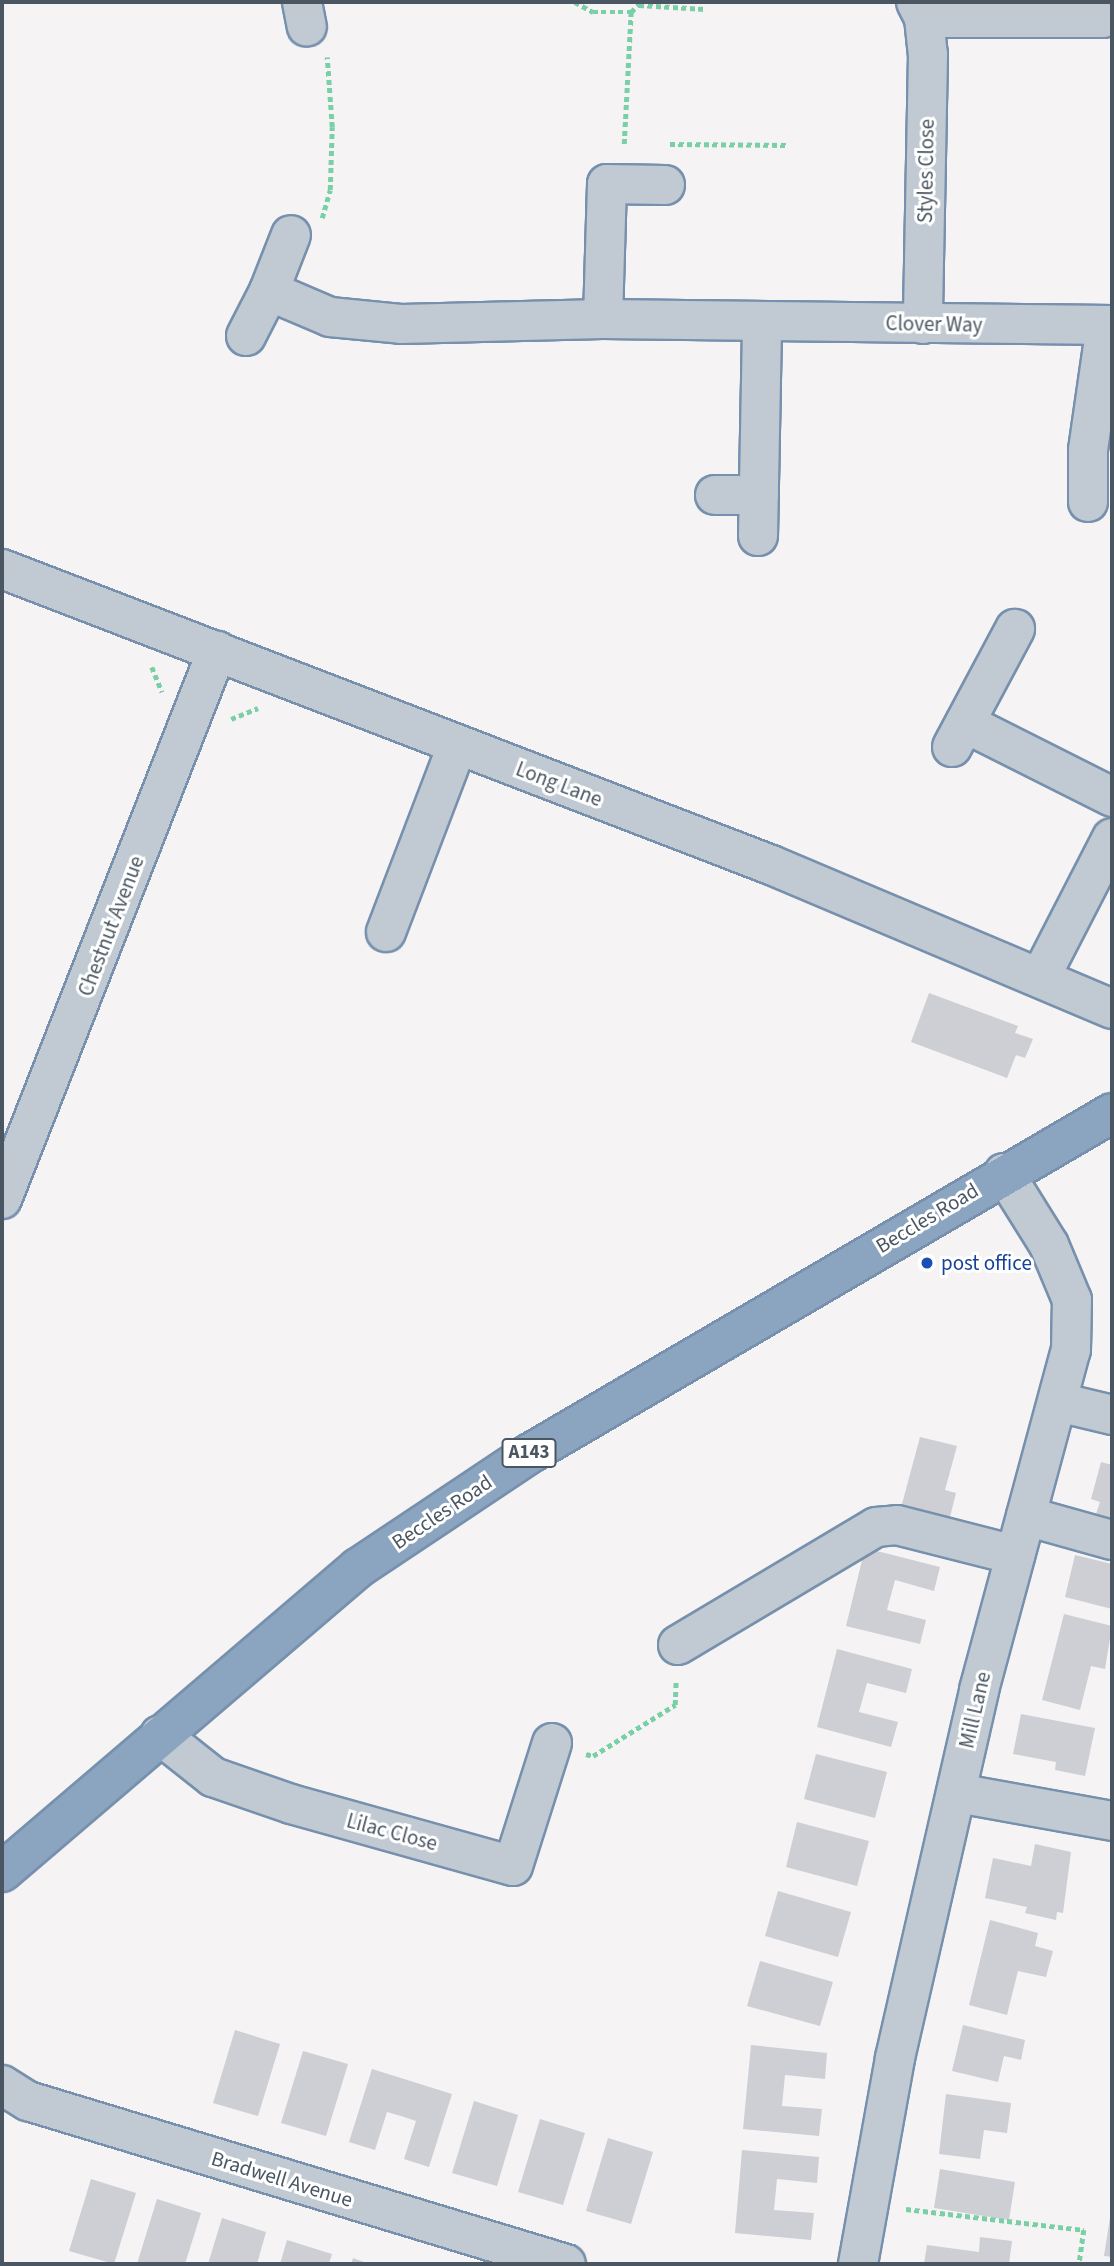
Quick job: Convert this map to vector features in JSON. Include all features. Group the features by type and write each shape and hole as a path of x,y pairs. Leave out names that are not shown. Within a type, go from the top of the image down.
{"highway":[{"name":"Beccles Road","path":"2,1872 358,1568 518,1461 1004,1173 1112,1113"}],"street":[{"name":"Styles Close","path":"923,324 928,54 920,10 1103,18 1103,2"},
{"path":"603,319 607,184 665,185"},
{"path":"246,336 269,291 291,236"},
{"name":"Clover Way","path":"269,291 330,317 401,324 603,319 1109,325 1088,450 1088,502"},
{"path":"758,536 762,321"},
{"path":"715,495 759,495"},
{"name":"Long Lane","path":"2,569 771,865 1041,976 1112,1009"},
{"path":"1015,629 958,735 1112,797"},
{"name":"Chestnut Avenue","path":"2,1199 218,651"},
{"path":"386,932 457,746"},
{"path":"1041,976 1112,838"},
{"name":"Mill Lane","path":"858,2264 895,2058 1015,1555 1071,1350 1072,1300 1049,1245 1004,1173"},
{"path":"1058,1402 1112,1415"},
{"path":"1026,1516 1112,1540"},
{"path":"678,1645 876,1527 897,1525 1015,1555"},
{"name":"Lilac Close","path":"160,1735 213,1777 291,1804 513,1866 552,1743"},
{"path":"957,1793 1112,1821"},
{"name":"Bradwell Avenue","path":"2,2085 28,2101 566,2264"}],"path":[{"path":"575,2 593,12 631,12"},
{"path":"624,144 631,12 639,3 705,9"},
{"path":"291,236 310,238 320,227 330,190 332,128 326,31 304,14"},
{"path":"670,144 788,145"},
{"path":"552,1743 593,1756 675,1705 678,1645"},
{"path":"867,2203 1084,2230 1079,2264"}],"building":[{"path":"929,993 1018,1026 1015,1033 1033,1039 1025,1058 1016,1055 1007,1078 911,1042"},
{"path":"920,1437 957,1446 945,1490 956,1493 950,1517 902,1504"},
{"path":"1101,1462 1112,1465 1112,1519 1096,1514 1100,1502 1091,1499"},
{"path":"865,1548 940,1567 934,1591 895,1580 887,1610 926,1620 920,1644 846,1626"},
{"path":"1075,1555 1112,1564 1112,1609 1065,1597"},
{"path":"1064,1614 1112,1626 1105,1669 1091,1666 1080,1710 1042,1700"},
{"path":"837,1649 912,1669 906,1693 867,1683 859,1712 898,1722 891,1747 817,1727"},
{"path":"1021,1714 1095,1728 1085,1776 1055,1770 1056,1762 1013,1754"},
{"path":"816,1754 887,1772 875,1818 804,1799"},
{"path":"797,1822 869,1841 857,1886 786,1867"},
{"path":"1035,1844 1071,1852 1063,1913 1057,1912 1056,1920 1025,1913 1027,1907 985,1898 993,1858 1031,1866"},
{"path":"778,1891 851,1912 838,1957 765,1936"},
{"path":"990,1920 1038,1933 1035,1946 1053,1951 1046,1977 1018,1971 1007,2015 969,2005"},
{"path":"760,1961 833,1982 820,2026 747,2006"},
{"path":"963,2025 1025,2040 1021,2060 1004,2056 998,2082 952,2071"},
{"path":"235,2030 280,2044 258,2116 213,2103"},
{"path":"751,2045 827,2053 825,2079 785,2075 782,2106 822,2109 819,2136 743,2129"},
{"path":"303,2051 348,2064 326,2136 281,2123"},
{"path":"372,2069 452,2094 429,2167 404,2159 416,2121 401,2116 387,2112 375,2150 349,2142"},
{"path":"946,2094 1011,2103 1007,2133 984,2130 980,2159 939,2154"},
{"path":"474,2101 518,2115 497,2186 452,2173"},
{"path":"540,2119 585,2133 563,2205 518,2192"},
{"path":"608,2138 653,2152 631,2224 586,2211"},
{"path":"742,2150 819,2157 817,2183 777,2179 774,2210 814,2213 811,2240 735,2233"},
{"path":"940,2169 1015,2182 1009,2220 934,2208"},
{"path":"91,2179 136,2193 114,2264 69,2251"},
{"path":"157,2199 201,2213 185,2264 137,2264"},
{"path":"1112,2211 1112,2257 1104,2256"},
{"path":"222,2218 266,2232 257,2264 208,2264"},
{"path":"980,2237 1012,2241 1009,2264 924,2264 927,2245 979,2252"},
{"path":"287,2240 332,2254 329,2264 280,2264"},
{"path":"353,2258 369,2264 351,2264"}],"place":[{"name":"post office","path":"927,1263"}]}
